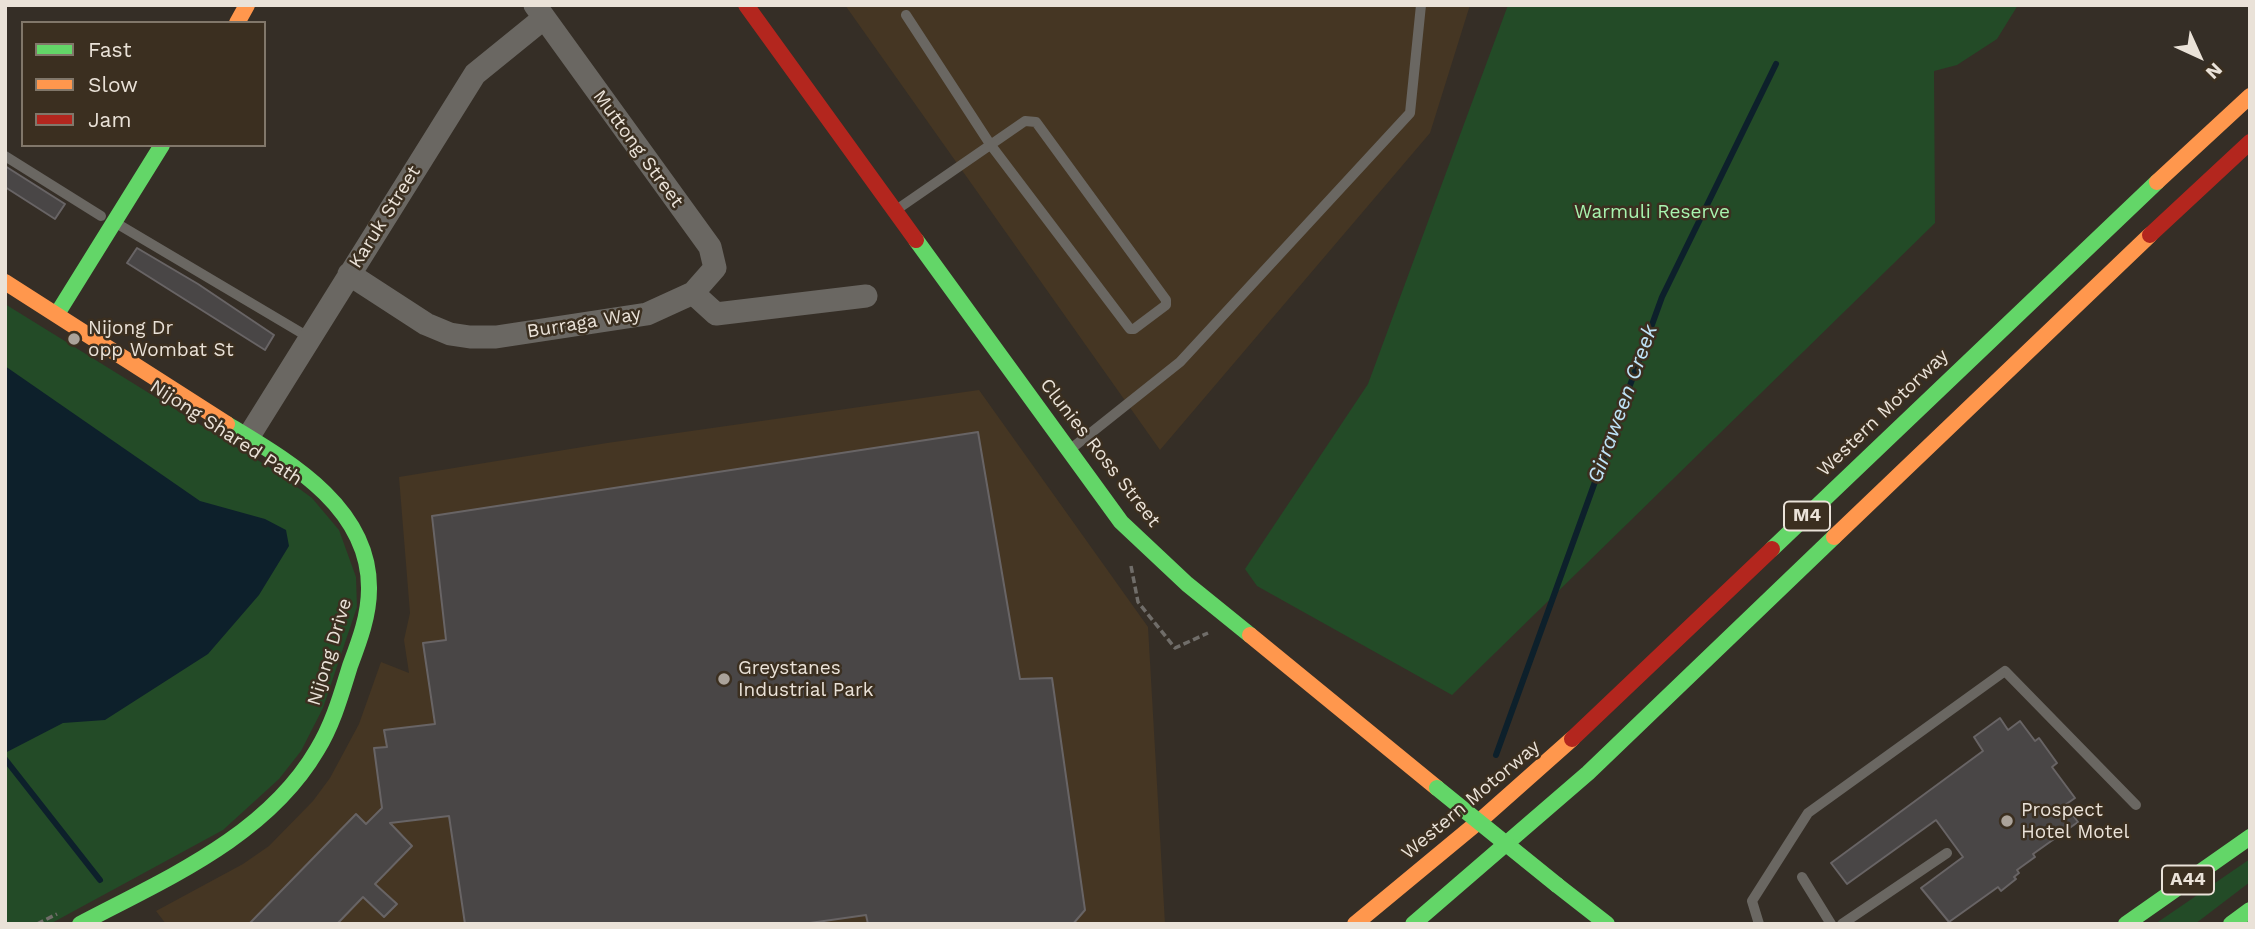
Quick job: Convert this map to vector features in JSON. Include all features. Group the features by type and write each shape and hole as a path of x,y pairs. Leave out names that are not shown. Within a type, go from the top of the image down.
{"main road":[{"path":"220,21 229,5"},
{"path":"238,21 247,5"},
{"name":"Clunies Ross Street","path":"746,5 1121,522 1149,550 1437,788 1607,924"},
{"name":"Western Motorway","path":"1355,924 1504,802 1607,710 2014,315 2250,96"},
{"name":"M4","path":"1413,924 1490,862 1625,742 2038,340 2250,142"},
{"path":"108,219 143,147"},
{"path":"50,310 108,219 161,147"},
{"name":"Nijong Drive","path":"5,282 248,436 314,485 350,523 368,567 368,617 317,751 265,814 230,842 80,924"},
{"name":"A44","path":"2126,924 2250,837"},
{"path":"2231,924 2250,910"}],"street":[{"name":"Karuk Street","path":"248,436 475,74 539,12"},
{"name":"Muttong Street","path":"539,12 710,247 715,268 693,293"},
{"name":"Burraga Way","path":"349,274 426,324 450,334 470,337 496,337 647,314 693,293"},
{"path":"693,293 716,314 866,296"},
{"path":"2203,870 2250,821"},
{"path":"2226,924 2250,900"}],"lane":[{"path":"1069,451 1180,362 1410,113 1421,5"},
{"path":"895,211 990,144 1025,121 1036,122 1166,300 1166,305 1134,329 1130,329 990,144 906,15"},
{"path":"5,156 310,338"},
{"path":"1759,924 1752,901 1808,813 2005,671 2136,805"},
{"path":"1842,924 1947,853"},
{"path":"1802,877 1831,924"}],"path":[{"path":"1138,602 1175,648 1208,633"},
{"path":"37,924 60,912"}],"shaded area":[{"path":"845,5 1470,5 1430,133 1160,450"},
{"name":"Greystanes Industrial Park","path":"979,390 1148,627 1165,924 166,924 156,911 243,864 269,846 313,801 330,778 359,724 381,662 409,673 404,640 410,613 399,477 607,443"}],"green space":[{"name":"Warmuli Reserve","path":"1508,5 2018,5 1997,39 1957,65 1934,71 1935,223 1452,695 1257,586 1245,569 1368,384"},
{"path":"5,304 275,471 312,498 339,530 356,577 357,607 323,708 301,751 279,779 223,830 50,924 5,924"},
{"path":"2250,859 2250,882 2195,924 2155,924"}],"water":[{"path":"5,366 200,501 265,519 286,530 289,546 259,595 208,654 105,720 63,723 5,753"}],"building":[{"path":"5,166 65,204 55,219 5,187"},
{"path":"137,248 198,284 274,335 265,350 127,263"},
{"name":"Greystanes Industrial Park","path":"978,432 1020,679 1052,678 1085,910 1073,924 868,924 866,915 803,924 465,924 449,816 390,823 412,846 375,884 397,904 384,917 363,897 337,924 249,924 356,814 366,824 382,808 374,748 387,747 384,730 435,724 423,643 446,640 432,516"},
{"name":"Prospect Hotel Motel","path":"2000,718 2008,730 2020,721 2035,741 2039,738 2057,763 2052,767 2075,798 2065,805 2078,822 2033,854 2035,857 2017,870 2019,873 2014,877 2016,879 2001,891 1998,887 1949,922 1921,888 1963,857 1936,820 1847,884 1831,863 1983,751 1974,737"}],"waterway":[{"name":"Girraween Creek","path":"1496,755 1662,297 1776,64"},
{"path":"5,759 100,880"}],"traffic: fast":[{"path":"57,314 161,147"},
{"path":"1772,549 2157,182"},
{"path":"916,240 1121,522 1187,584 1250,635"},
{"path":"80,924 211,853 270,808 296,781 328,730 363,629 369,589 366,560 356,534 341,511 299,471 227,424"},
{"path":"1413,924 1588,773 1834,537"},
{"path":"1437,788 1557,885"},
{"path":"2126,924 2250,837"},
{"path":"1557,885 1607,924"},
{"path":"2231,924 2250,910"}],"traffic: slow":[{"path":"238,21 247,5"},
{"path":"2157,182 2250,96"},
{"path":"1834,537 2150,235"},
{"path":"5,282 227,424"},
{"path":"1250,635 1437,788"},
{"path":"1355,924 1483,818 1572,739"}],"traffic: jam":[{"path":"746,5 916,240"},
{"path":"2150,235 2250,142"},
{"path":"1572,739 1772,549"}],"place":[{"name":"Nijong Dr opp Wombat St","path":"74,339"},
{"name":"Greystanes Industrial Park","path":"724,679"},
{"name":"Prospect Hotel Motel","path":"2007,821"}]}
